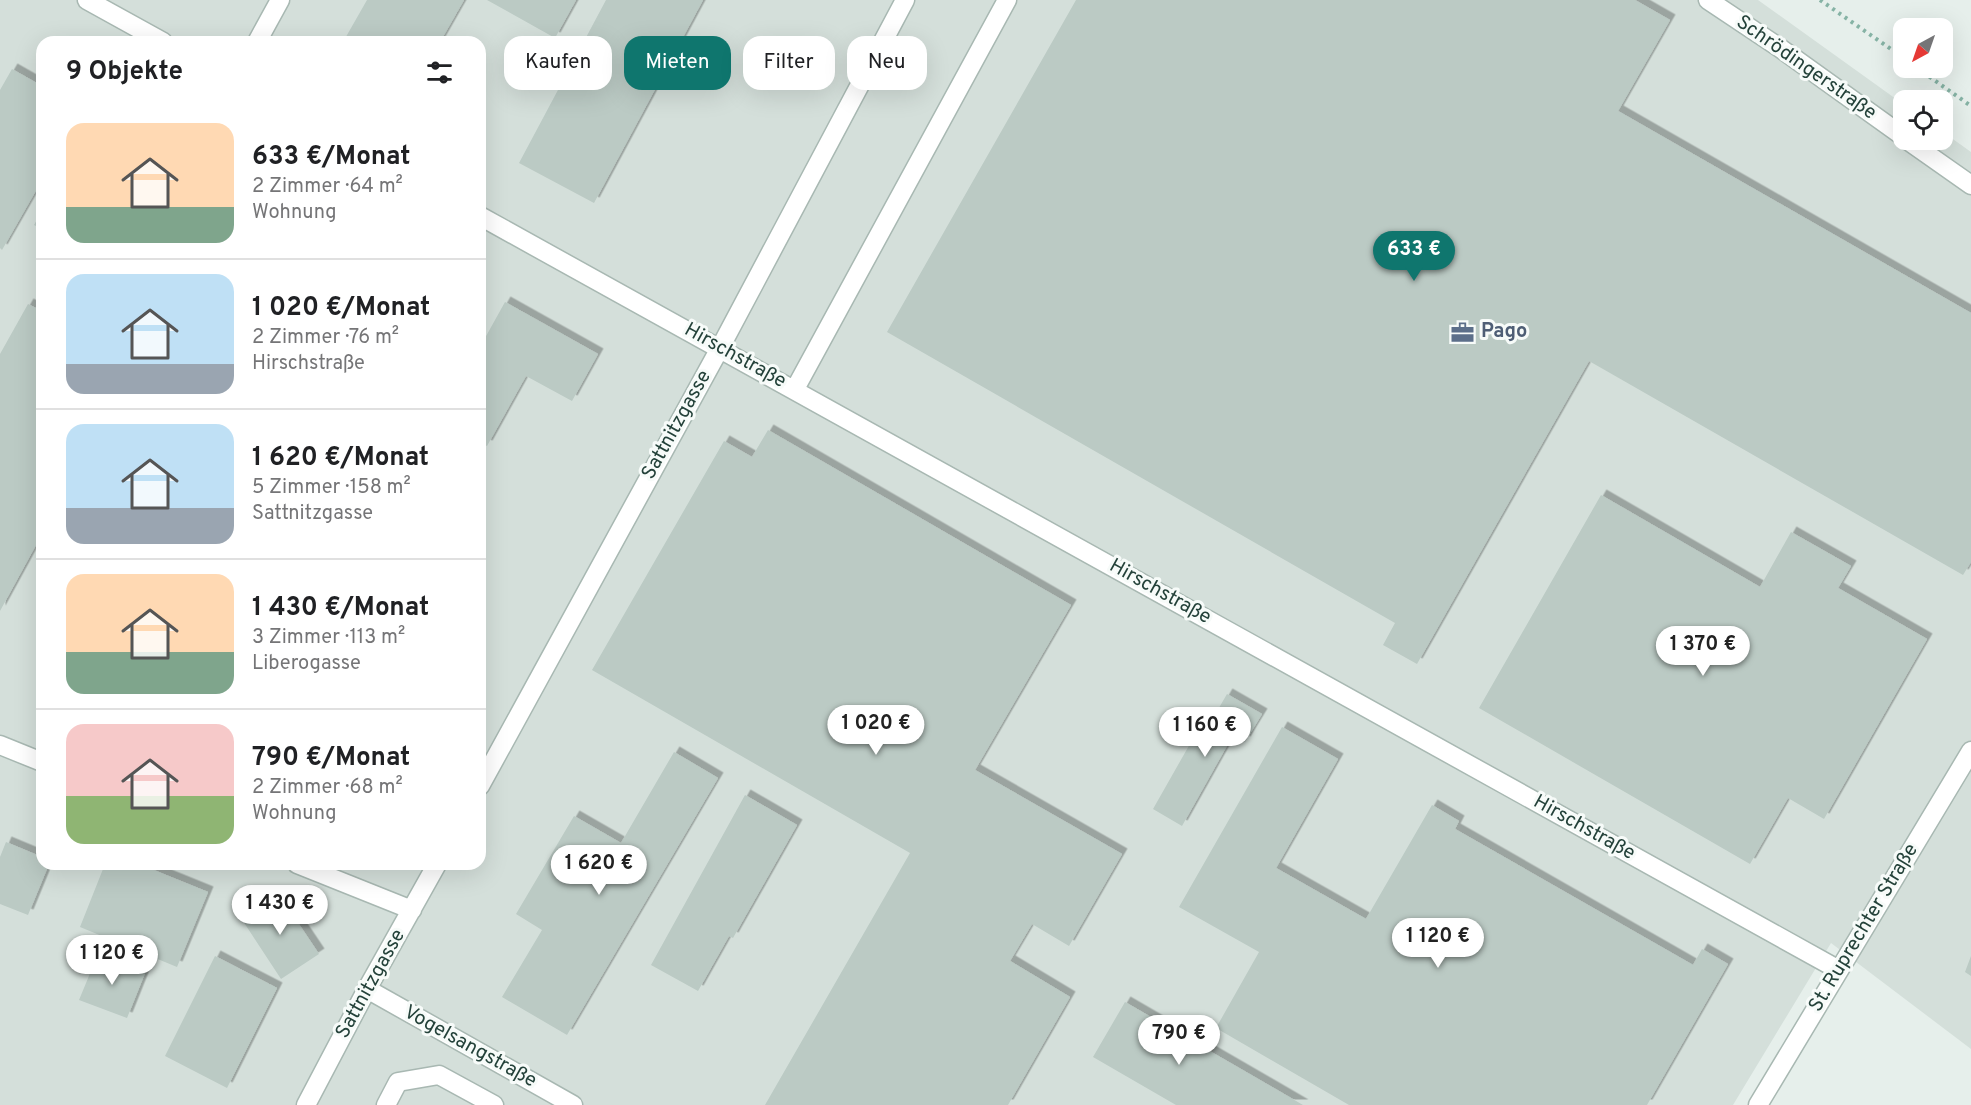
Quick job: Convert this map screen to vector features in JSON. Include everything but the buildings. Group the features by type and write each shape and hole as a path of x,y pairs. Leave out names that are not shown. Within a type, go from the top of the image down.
{"street":[{"path":"87,0 152,36"},
{"name":"Sattnitzgasse","path":"487,755 720,348 905,0"},
{"path":"795,389 1007,0"},
{"name":"Schrödingerstraße","path":"1708,0 1780,48 1893,129"},
{"path":"260,36 277,1"},
{"path":"1921,150 1971,185"},
{"name":"Hirschstraße","path":"486,219 1839,970"},
{"path":"0,745 36,760"},
{"name":"St. Ruprechter Straße","path":"1758,1105 1971,751"},
{"path":"312,870 412,910"},
{"name":"Sattnitzgasse","path":"306,1105 367,989 434,870"},
{"name":"Vogelsangstraße","path":"367,989 573,1105"},
{"path":"386,1105 398,1083 439,1075 494,1105"}],"path":[{"path":"1820,0 1893,50"},
{"path":"1931,78 1971,106"}],"shaded area":[{"path":"0,0 1758,0 1893,97 1893,150 1953,150 1953,139 1971,152 1971,1049 1831,943 1733,1105 0,1105"}],"place":[{"name":"Pago","path":"1463,332"}]}
